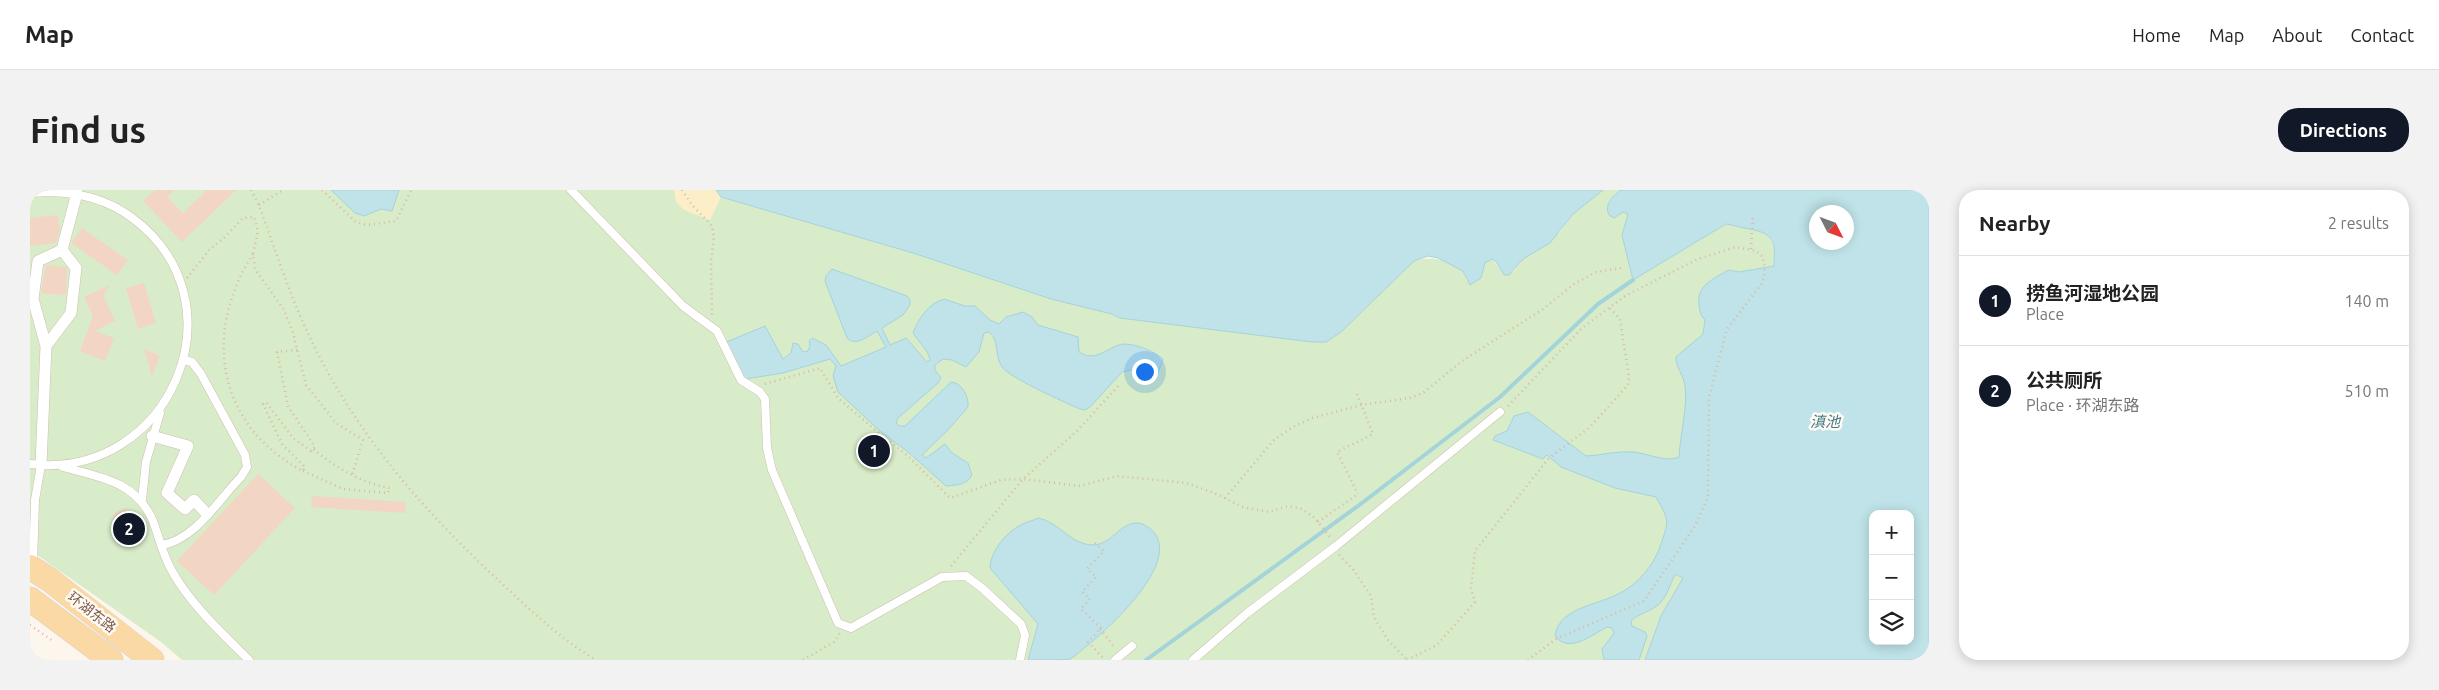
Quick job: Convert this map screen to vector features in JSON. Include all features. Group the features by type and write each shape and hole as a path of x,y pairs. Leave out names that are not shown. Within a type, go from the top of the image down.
{"main road":[{"name":"环湖东路","path":"31,568 152,660"},
{"name":"环湖东路","path":"30,599 111,660"}],"street":[{"path":"62,250 77,193"},
{"path":"36,465 46,346 33,298 38,261 62,250"},
{"path":"46,346 71,313 76,268 62,250"},
{"path":"152,436 188,446 167,493 185,509 194,500 207,514"}],"lane":[{"path":"571,190 682,306 717,331 740,380 760,392 765,399 767,448 772,470 838,623 851,628 942,577 966,576 1021,624 1025,635 1020,660"},
{"path":"30,193 60,191 77,193 109,204 138,222 162,247 180,284 187,319 184,360 178,378 161,409 152,436 146,462 142,500"},
{"path":"162,544 173,543 186,536 241,477 247,467 247,462 201,374 192,362 184,360"},
{"path":"31,568 36,465 76,463 108,452 138,434 161,409"},
{"path":"1193,660 1246,614 1500,412"},
{"path":"58,465 125,486 142,500 152,519 171,570 193,603 249,660"},
{"path":"1118,657 1132,646"}],"path":[{"path":"251,190 259,205 298,313 318,354 360,426 413,494 462,546 543,622 596,660"},
{"path":"259,205 283,190"},
{"path":"322,190 356,222 367,225 396,222 411,190"},
{"path":"682,190 692,205 712,226 714,237 711,261 713,327"},
{"path":"1751,249 1753,215"},
{"path":"180,284 189,276 210,249 223,239 243,218 254,217 258,231 253,254 255,269 284,310 306,385 336,423 363,440 352,475"},
{"path":"1500,412 1512,402 1582,328 1625,296 1698,259 1736,247 1751,249 1763,257 1765,268 1763,282 1727,329 1709,397 1708,497 1696,526 1644,601 1556,639 1528,660"},
{"path":"253,254 241,272 231,295 226,316 224,342 228,383 246,420 256,436 284,462 303,471 343,489 388,493 390,488 352,475 313,449 311,451 293,438 266,402 263,404 282,444 305,466 303,471"},
{"path":"1225,498 1274,440 1293,427 1312,418 1361,405 1410,398 1423,393 1462,361 1543,309 1574,284 1596,272 1622,268"},
{"path":"760,392 765,384 820,368 838,398 908,456 950,498 1001,480 1024,478 1080,486 1117,476 1186,483 1225,498 1243,508 1269,512 1288,506 1302,509 1319,523 1334,543 1340,558 1353,569 1371,596 1374,617 1388,640 1407,660 1437,645 1475,602 1472,589 1475,551 1548,458 1590,427 1628,386 1629,377 1620,319 1609,307"},
{"path":"296,350 277,352 281,377 288,406 315,447 313,449"},
{"path":"942,577 1024,478 1076,432 1120,384"},
{"path":"1319,523 1358,494 1337,452 1373,434 1357,394"},
{"path":"1095,543 1104,551 1088,569 1096,577 1082,592 1090,599 1082,609 1102,628 1100,630 1106,636 1118,657"},
{"path":"30,625 56,643"},
{"path":"803,660 834,642 845,626"},
{"path":"1100,630 1088,642 1105,660"}],"green space":[{"path":"30,190 716,190 721,197 913,253 1051,299 1112,314 1120,318 1312,342 1326,342 1341,332 1414,261 1427,258 1445,261 1463,271 1467,281 1481,278 1485,263 1492,259 1504,275 1513,272 1523,259 1560,232 1573,214 1603,190 1620,190 1609,201 1628,214 1633,280 1726,224 1755,229 1770,238 1773,245 1774,267 1773,283 1684,578 1661,616 1645,660 182,660 161,642 30,550"}],"sand":[{"path":"674,190 716,190 721,197 710,220 684,210 676,202"}],"water":[{"path":"331,190 399,190 392,211 381,209 364,216 355,213"},
{"path":"716,190 1603,190 1573,214 1550,243 1523,259 1509,275 1504,275 1492,259 1485,263 1481,278 1470,285 1463,271 1438,258 1428,256 1414,261 1341,332 1326,342 1312,342 1120,318 1112,314 1051,299 913,253 721,197"},
{"name":"滇池","path":"1620,190 1929,190 1929,660 1645,660 1661,616 1683,578 1675,574 1661,602 1631,621 1632,626 1645,632 1647,636 1639,660 1604,660 1602,649 1614,633 1612,628 1607,627 1580,642 1573,643 1560,641 1555,635 1558,626 1564,618 1582,608 1620,593 1633,585 1644,574 1660,547 1667,521 1666,517 1656,497 1615,488 1561,467 1547,455 1543,459 1493,440 1495,436 1507,431 1514,416 1528,412 1586,456 1627,452 1669,459 1679,457 1686,394 1676,357 1703,334 1705,320 1701,315 1700,292 1707,283 1728,270 1739,272 1774,266 1773,245 1769,237 1758,231 1726,224 1633,280 1622,235 1628,214 1623,212 1614,218 1609,215 1607,208 1610,201"},
{"path":"832,269 907,296 910,300 910,305 903,315 882,328 890,345 906,338 927,362 930,360 928,353 913,333 925,312 934,304 944,299 965,306 975,306 990,320 999,324 1006,317 1023,312 1032,317 1038,325 1078,337 1079,352 1085,355 1099,354 1119,345 1129,344 1148,350 1163,359 1158,373 1154,376 1131,370 1122,372 1085,410 1038,390 1007,372 1002,367 998,358 995,340 989,332 984,333 979,352 966,367 952,360 943,359 935,365 935,370 941,378 938,383 898,418 896,423 900,426 905,426 951,382 961,387 966,395 968,407 922,455 926,458 945,444 952,453 968,463 972,475 970,478 961,484 946,486 907,451 882,433 838,392 833,376 836,366 830,359 783,373 745,379 724,343 765,326 783,359 791,353 793,343 798,344 803,352 808,351 809,341 812,338 826,345 841,366 886,347 877,331 858,341 847,338 825,281 826,276"},
{"path":"1038,518 1053,524 1079,542 1087,544 1095,545 1102,543 1133,523 1140,523 1148,527 1158,540 1159,555 1153,572 1142,590 1112,623 1070,659 1028,660 1038,624 990,568 996,548 1006,536 1017,527"}],"building":[{"path":"155,190 175,190 167,197 183,213 207,190 236,190 182,242 143,201"},
{"path":"58,215 60,229 56,243 30,246 30,218"},
{"path":"82,228 128,260 117,275 71,243"},
{"path":"46,265 66,267 66,295 41,293"},
{"path":"144,283 156,323 138,329 126,288"},
{"path":"110,285 103,295 115,321 95,331 114,338 105,361 80,351 93,316 84,297"},
{"path":"144,349 160,356 152,376"},
{"path":"258,474 295,508 214,595 177,561"},
{"path":"312,496 406,502 405,513 311,507"},
{"path":"125,508 138,526 140,532 138,534 142,541 133,547 114,519 115,513"}],"waterway":[{"path":"1146,660 1362,503 1500,397 1598,304 1633,280"}],"place":[{"name":"捞鱼河湿地公园","path":"874,451"},
{"name":"公共厕所","path":"129,529"}]}
